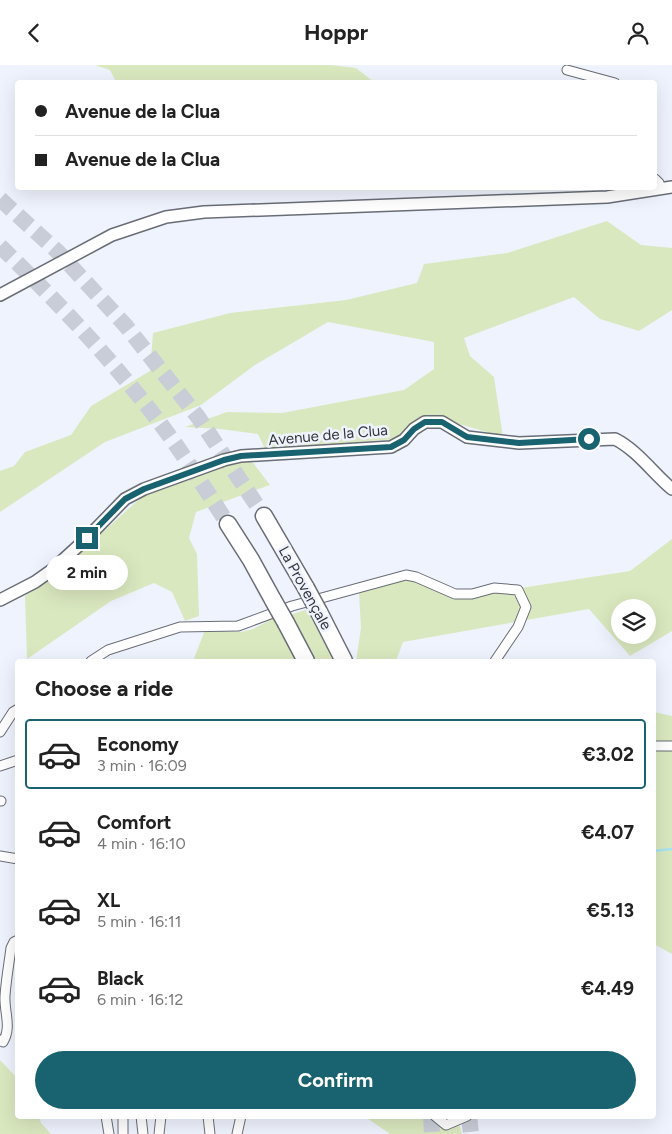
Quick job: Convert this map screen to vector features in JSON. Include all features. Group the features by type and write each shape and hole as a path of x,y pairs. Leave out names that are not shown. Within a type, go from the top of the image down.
{"highway":[{"name":"La Provençale","path":"264,516 306,588 343,659"},
{"path":"228,524 305,659"}],"street":[{"path":"567,70 604,80"},
{"path":"0,295 112,235 157,220 182,215 607,197 640,190"},
{"name":"Avenue de la Clua","path":"0,600 35,582 52,570 125,499 144,489 224,460 241,456 391,447 404,440 414,429 425,422 442,422 467,437 519,443 615,439 626,444 672,489"},
{"path":"94,659 108,650 180,627 238,626 292,606 406,575 416,577 455,594 472,594 494,588 518,591 526,607 518,627 495,659"},
{"path":"0,732 15,711"},
{"path":"656,746 672,746"},
{"path":"0,766 15,761"},
{"path":"0,856 15,858"},
{"path":"0,1039 3,1042 8,1029 4,1004 11,948 15,942"},
{"path":"106,1119 109,1134"},
{"path":"123,1134 124,1119"},
{"path":"141,1119 143,1134"},
{"path":"159,1134 161,1119"},
{"path":"208,1119 210,1134"},
{"path":"237,1134 240,1119"},
{"path":"439,1119 446,1125 460,1119"}],"green space":[{"path":"95,65 331,65 356,68 371,80 115,80 110,70"},
{"path":"607,221 641,245 672,248 672,310 639,331 600,319 574,297 464,338 470,356 494,377 503,437 456,423 439,415 415,422 397,439 265,449 258,434 185,427 227,412 282,413 404,390 434,369 434,342 328,322 255,365 201,405 105,442 0,512 0,471 14,466 25,452 71,435 91,406 150,371 153,333 230,313 346,300 417,283 424,264 507,253"},
{"path":"238,460 251,460 270,485 196,512 189,538 197,554 199,616 185,621 172,592 154,583 111,601 27,659 25,596 145,494"},
{"path":"672,539 672,631 656,641 656,599 611,599 611,634 589,609 403,642 397,659 356,659 361,628 359,593 405,580 421,582 443,594 462,597 630,571"},
{"path":"308,609 334,659 312,659 290,615"},
{"path":"274,618 296,659 194,659 205,630 241,632 253,629"},
{"path":"620,644 650,644 630,656"},
{"path":"656,712 672,716 672,954 656,945"},
{"path":"0,1060 15,1076 15,1119 40,1119 51,1134 0,1134"},
{"path":"368,1119 457,1119 462,1134 390,1134"}],"waterway":[{"path":"656,851 672,849"}],"tunnel":[{"path":"0,199 58,252 126,326 198,417 264,516"},
{"path":"0,246 115,366 176,445 228,524"},
{"path":"431,1119 432,1134"},
{"path":"469,1119 471,1134"}],"route":[{"path":"87,538 125,499 144,489 224,460 241,456 391,447 404,440 414,429 425,422 442,422 467,437 519,443 589,439"}]}
